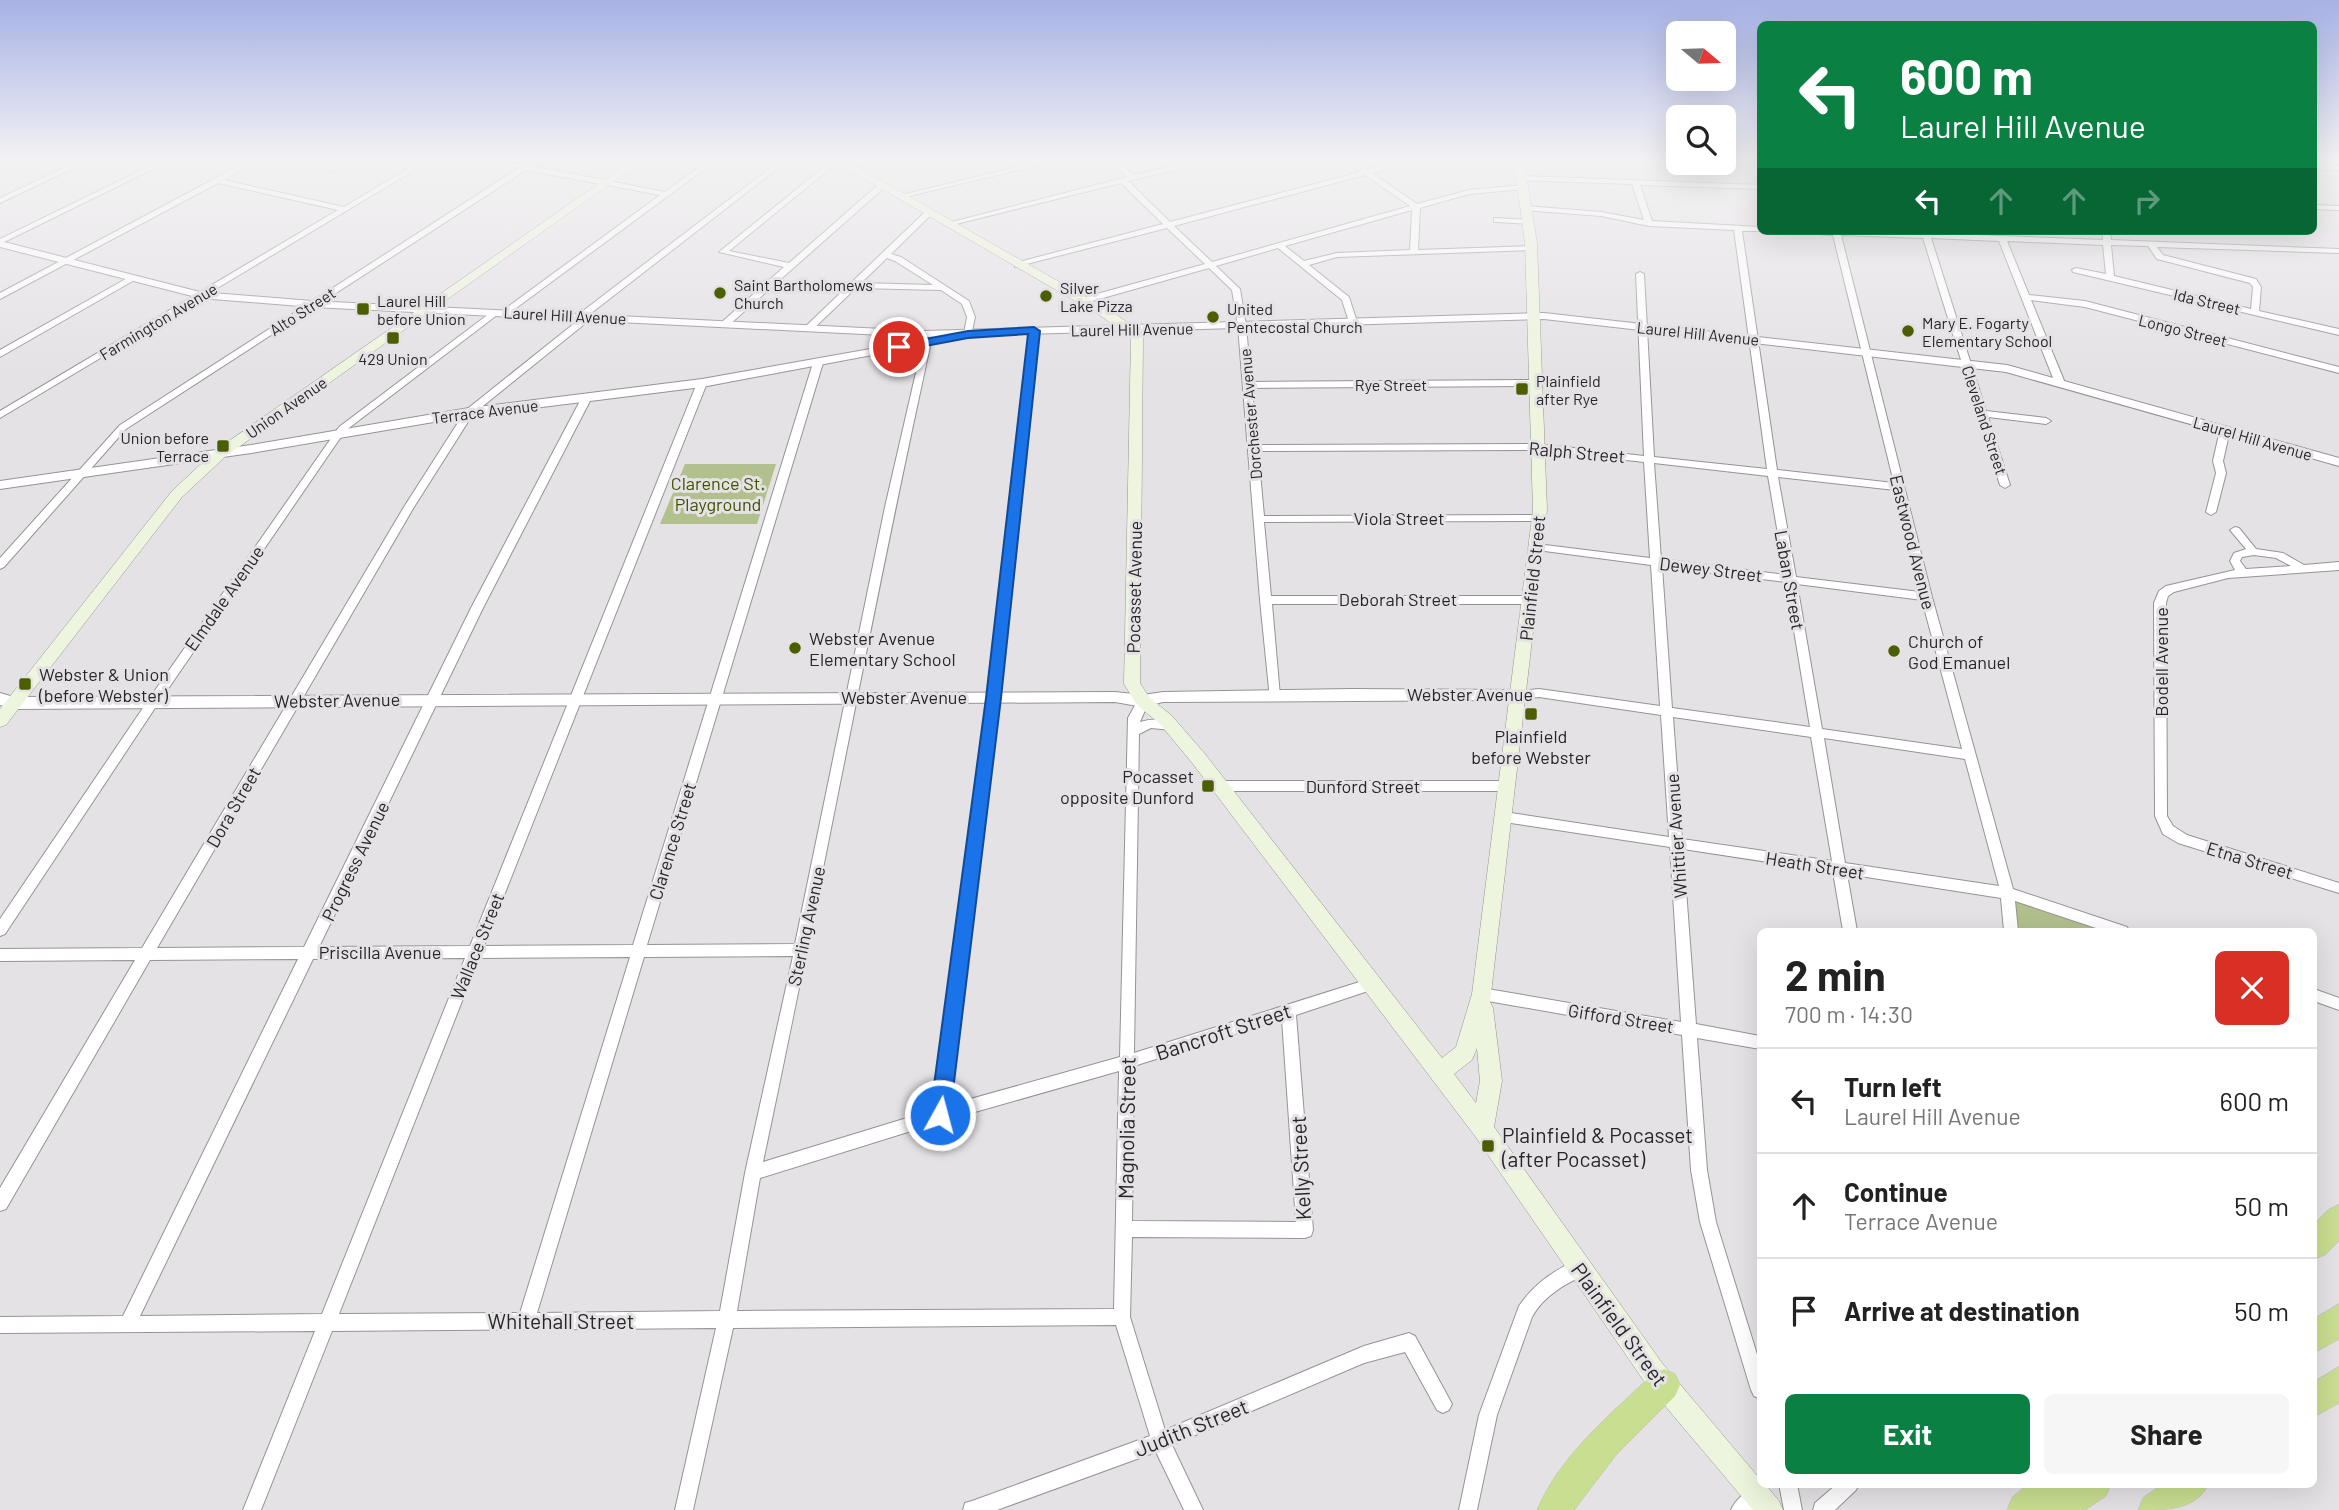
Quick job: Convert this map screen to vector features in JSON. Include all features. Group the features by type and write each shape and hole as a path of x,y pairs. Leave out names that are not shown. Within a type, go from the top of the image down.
{"highway":[{"path":"2317,1241 2339,1220"},
{"path":"2317,1335 2339,1320"},
{"path":"2317,1399 2339,1383"},
{"path":"1555,1510 1566,1490 1592,1457 1664,1385"},
{"path":"2024,1510 2049,1488"},
{"path":"2055,1510 2088,1488"},
{"path":"2155,1510 2186,1488"}],"main road":[{"name":"Union Avenue","path":"0,721 7,701 177,494 221,453 535,232"},
{"path":"962,232 1129,329"},
{"name":"Plainfield Street","path":"1530,232 1538,447 1537,547 1482,994 1465,1053 1439,1073 1483,1129 1664,1385 1756,1505"},
{"name":"Pocasset Avenue","path":"1129,329 1138,342 1132,684 1143,701"},
{"path":"1143,701 1172,726 1439,1073"},
{"name":"Plainfield Street","path":"1482,994 1491,1081 1483,1129"}],"street":[{"path":"0,243 21,232"},
{"path":"0,296 118,232"},
{"name":"Farmington Avenue","path":"0,415 305,232"},
{"name":"Alto Street","path":"0,565 123,427 423,232"},
{"path":"501,312 612,232"},
{"path":"469,412 692,232"},
{"path":"747,232 723,252 790,266"},
{"path":"726,323 829,232"},
{"path":"809,328 909,232"},
{"path":"1018,265 1145,232"},
{"name":"Dorchester Avenue","path":"1177,232 1236,289 1242,326 1274,696"},
{"path":"1082,300 1212,266 1323,232"},
{"path":"1414,252 1415,232"},
{"name":"Laban Street","path":"1739,232 1773,473 1849,928"},
{"name":"Eastwood Avenue","path":"1837,235 1927,597 2007,894 2011,928"},
{"path":"1926,235 2339,251"},
{"name":"Cleveland Street","path":"1926,235 2005,485"},
{"path":"2106,235 2109,278"},
{"path":"2001,238 2060,383"},
{"name":"Laurel Hill Avenue","path":"0,243 201,295 312,304 968,334 1534,316 1642,326 2007,369 2339,462"},
{"path":"2150,243 2160,257 2253,281 2257,287 2255,312"},
{"path":"1279,245 1346,299 1353,323"},
{"path":"1303,264 1337,255 1532,248"},
{"path":"886,255 898,259 961,298 969,308 971,317 968,334"},
{"name":"Ida Street","path":"2076,270 2339,332"},
{"name":"Whittier Avenue","path":"1640,274 1649,458 1699,1170 1704,1202 1757,1380"},
{"path":"0,354 134,278"},
{"path":"854,285 945,288"},
{"name":"Longo Street","path":"2025,297 2085,304 2339,370"},
{"name":"Elmdale Avenue","path":"0,930 338,434 501,312"},
{"path":"1093,329 1103,320 1105,313"},
{"path":"940,1115 994,698 1034,331"},
{"name":"Terrace Avenue","path":"0,485 221,453 469,412 702,383 968,334"},
{"name":"Sterling Avenue","path":"684,1510 727,1319 753,1173 851,697 928,342"},
{"name":"Clarence Street","path":"526,1320 818,363"},
{"name":"Wallace Street","path":"252,1510 702,383"},
{"name":"Rye Street","path":"1247,385 1536,383"},
{"name":"Progress Avenue","path":"127,1325 531,501 586,399"},
{"name":"Dora Street","path":"0,1203 295,701 469,412"},
{"path":"1984,414 2046,421"},
{"path":"2211,512 2221,473 2218,461 2225,430"},
{"name":"Ralph Street","path":"1253,448 1538,447 1899,487"},
{"name":"Viola Street","path":"1258,519 1539,518"},
{"path":"2235,530 2252,550"},
{"name":"Dewey Street","path":"1537,547 1927,597"},
{"path":"2243,573 2235,561 2238,555 2252,550 2287,559 2301,569"},
{"name":"Bodell Avenue","path":"2165,827 2161,816 2161,597 2170,589 2243,573 2339,566"},
{"name":"Deborah Street","path":"1265,600 1530,600"},
{"name":"Webster Avenue","path":"7,701 716,697 1115,697 1143,701 1163,697 1539,693 1971,755"},
{"name":"Magnolia Street","path":"1143,701 1134,718 1133,732 1122,1317 1160,1441 1194,1510"},
{"path":"1133,732 1140,726 1154,722 1172,726"},
{"name":"Dunford Street","path":"1219,786 1507,786"},
{"name":"Heath Street","path":"1503,817 2007,894 2113,928"},
{"name":"Etna Street","path":"2165,827 2183,839 2339,888"},
{"name":"Priscilla Avenue","path":"0,955 801,950"},
{"name":"Bancroft Street","path":"753,1173 940,1115 1127,1062 1372,984"},
{"name":"Gifford Street","path":"1482,994 1757,1041"},
{"path":"2317,996 2339,1004"},
{"name":"Kelly Street","path":"1123,1229 1305,1230 1289,1010"},
{"path":"1468,1510 1488,1415 1525,1312 1546,1286 1580,1267"},
{"name":"Whitehall Street","path":"0,1325 1122,1317"},
{"name":"Judith Street","path":"972,1510 1160,1441 1364,1355 1409,1342 1443,1404"},
{"path":"1789,1488 1793,1510"},
{"path":"1822,1510 1846,1488"}],"green space":[{"name":"Clarence St. Playground","path":"685,464 776,464 757,524 660,524"},
{"path":"2011,896 2113,928 2012,928"}],"place":[{"name":"Saint Bartholomews Church","path":"720,293"},
{"name":"Silver Lake Pizza","path":"1046,296"},
{"name":"Laurel Hill before Union","path":"363,309"},
{"name":"United Pentecostal Church","path":"1213,317"},
{"name":"Mary E. Fogarty Elementary School","path":"1908,331"},
{"name":"429 Union","path":"393,338"},
{"name":"Plainfield after Rye","path":"1522,389"},
{"name":"Union before Terrace","path":"223,446"},
{"name":"Webster Avenue Elementary School","path":"795,648"},
{"name":"Church of God Emanuel","path":"1894,651"},
{"name":"Webster & Union (before Webster)","path":"25,684"},
{"name":"Plainfield before Webster","path":"1531,714"},
{"name":"Pocasset opposite Dunford","path":"1208,786"},
{"name":"Plainfield & Pocasset (after Pocasset)","path":"1488,1146"}],"route":[{"path":"899,347 968,334 1034,331 994,698 940,1115"}]}
